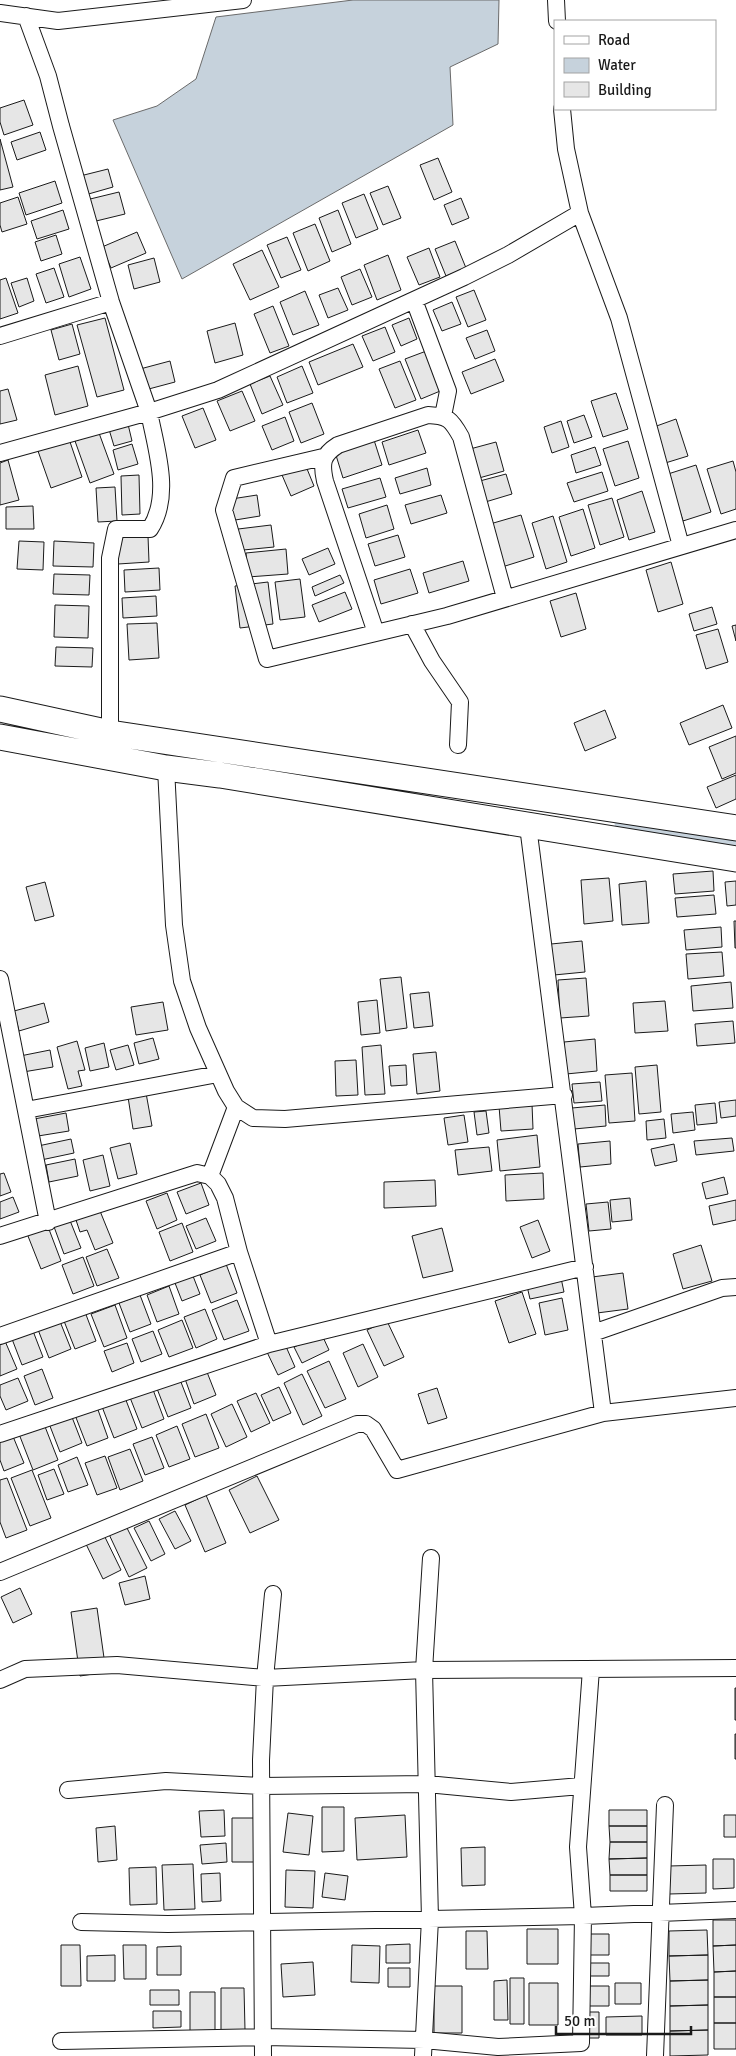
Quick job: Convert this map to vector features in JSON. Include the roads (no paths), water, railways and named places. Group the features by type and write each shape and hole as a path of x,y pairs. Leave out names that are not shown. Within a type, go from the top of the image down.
{"main road":[{"path":"0,709 110,745 166,768 230,776 736,859"},
{"path":"0,737 110,745 736,828"}],"street":[{"path":"0,13 58,21 164,4 242,0"},
{"path":"556,0 557,20"},
{"path":"26,16 48,76 111,302 149,412 161,492 156,519 150,529 116,529 110,558 110,745"},
{"path":"562,110 566,149 580,213 619,318 682,546"},
{"path":"0,453 149,412 218,390 508,255 580,213"},
{"path":"414,300 448,391 443,416"},
{"path":"0,336 111,302"},
{"path":"376,633 325,481 322,465 323,457 338,444 428,415 443,416 453,423 461,437 505,598"},
{"path":"323,457 234,478 224,510 267,659 412,624 736,530"},
{"path":"412,624 432,661 460,702 458,744"},
{"path":"166,768 174,925 182,981 198,1028 218,1074 236,1108 253,1118 285,1119 564,1095"},
{"path":"528,826 564,1095 603,1414"},
{"path":"0,979 2,1003 48,1222"},
{"path":"26,1110 218,1074"},
{"path":"210,1176 236,1108"},
{"path":"0,1236 197,1173 210,1176 218,1184 225,1198 239,1252 269,1344"},
{"path":"0,1336 239,1252"},
{"path":"0,1434 269,1344 585,1267"},
{"path":"593,1333 722,1288 736,1287"},
{"path":"0,1572 357,1424 366,1424 373,1429 397,1470 603,1414 736,1398"},
{"path":"424,2048 430,1919 424,1670 431,1558"},
{"path":"263,2056 261,1786 265,1678 273,1594"},
{"path":"0,1680 25,1669 117,1665 265,1678 424,1670 736,1668"},
{"path":"61,2041 263,2037 424,2048 498,2048 581,2043 583,1916 578,1847 591,1669"},
{"path":"68,1790 166,1781 261,1786 427,1784 510,1792 581,1786"},
{"path":"655,2056 662,1913 664,1805"},
{"path":"82,1922 168,1924 262,1923 583,1916 736,1910"}],"water":[{"path":"353,0 499,0 498,44 450,67 453,125 182,279 113,120 157,106 196,79 216,17"}],"waterway":[{"path":"624,823 736,843"}]}
